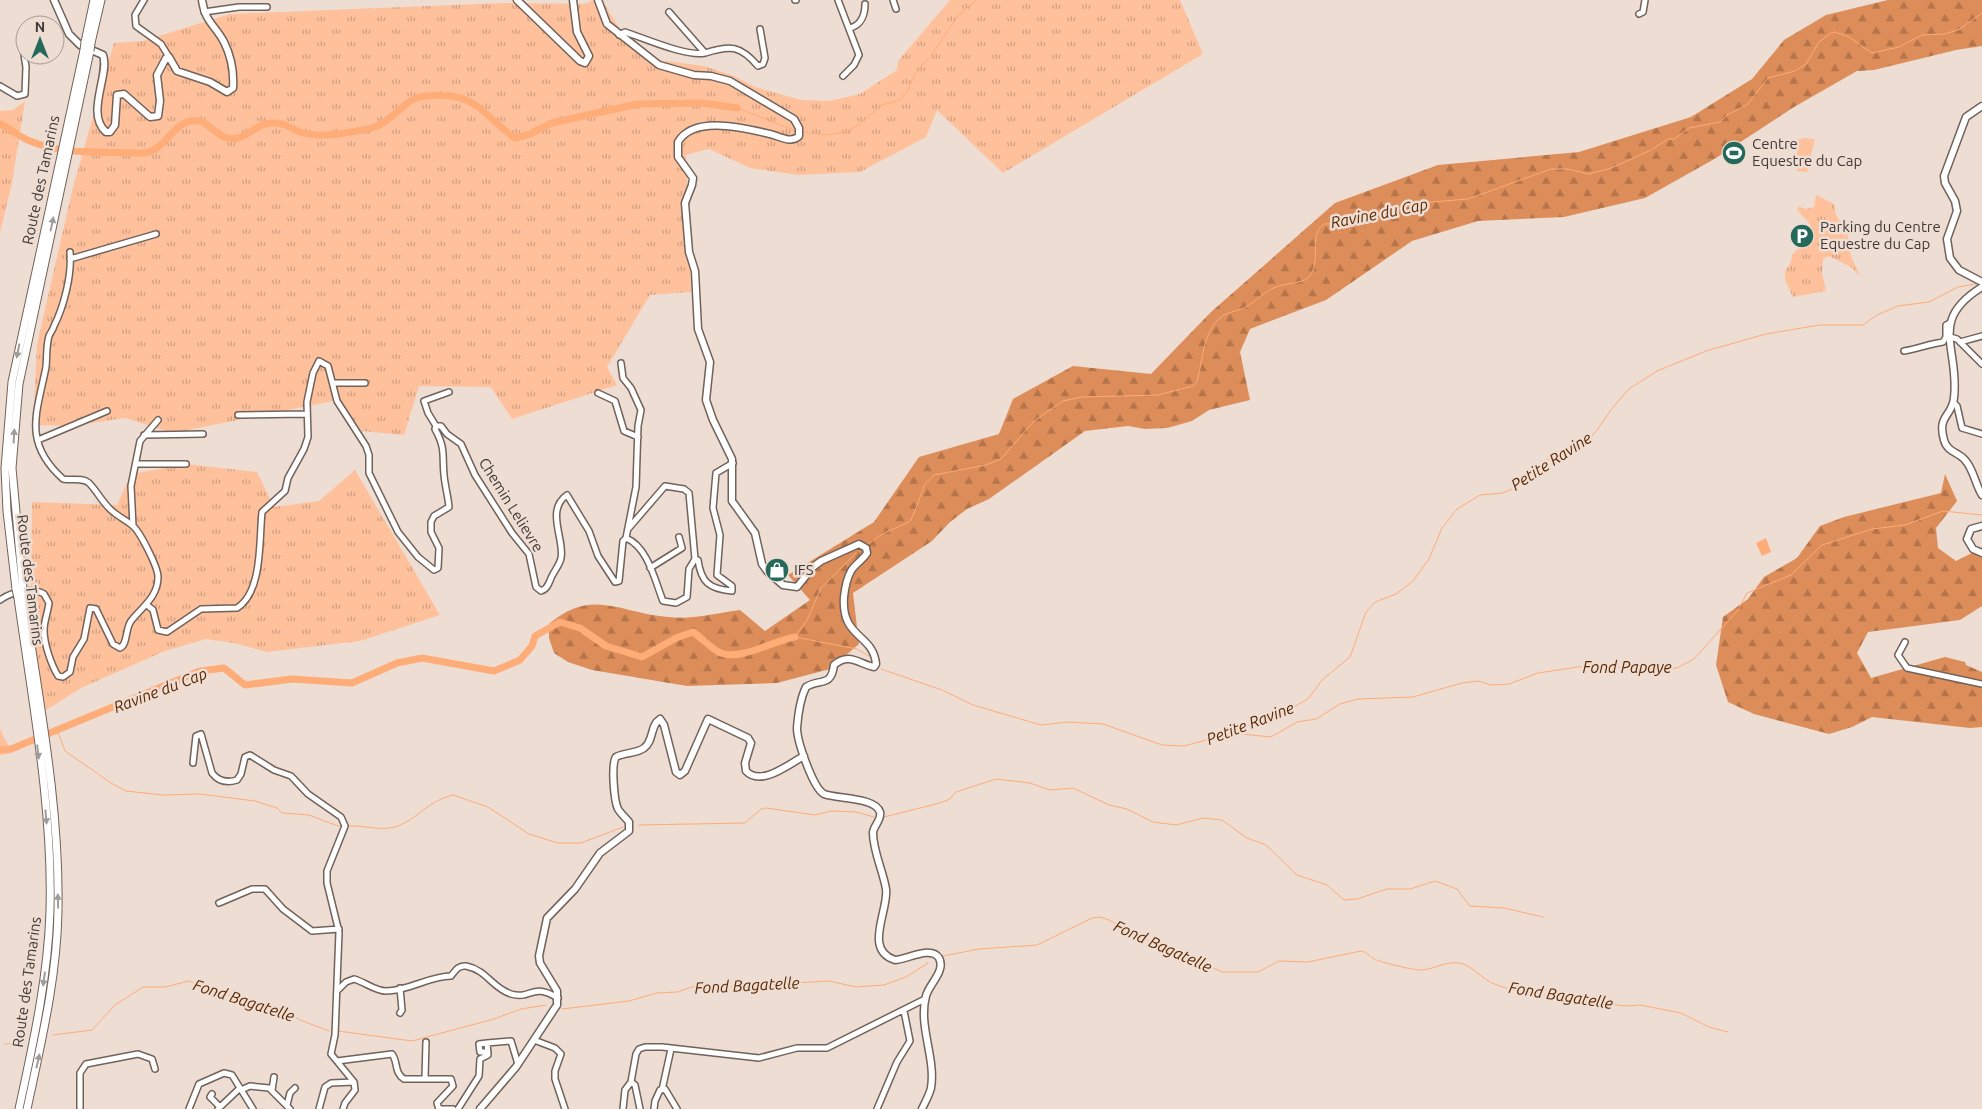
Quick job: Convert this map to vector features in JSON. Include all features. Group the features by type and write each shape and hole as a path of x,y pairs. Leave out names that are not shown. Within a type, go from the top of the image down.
{"highway":[{"name":"Route des Tamarins","path":"88,47 94,0"},
{"name":"Route des Tamarins","path":"27,1109 47,1016 55,962 58,920 56,832 44,768 20,589 7,511 7,425 21,335 88,47 101,0"},
{"name":"Route des Tamarins","path":"19,1109 39,1014 50,911 44,768"}],"main road":[{"path":"54,0 69,34 103,55 105,61 98,99 99,124 106,132 114,130 116,98 121,94 141,108 150,118 156,118 160,101 157,75 166,58 169,57 177,72 204,80 227,92 231,91 234,81 231,59 223,40 210,25 204,12 202,0"},
{"path":"517,0 580,61 585,63 589,56 577,32 573,0"},
{"path":"598,0 608,24 619,35 659,65 694,75 711,76 730,81 794,119 800,130 797,139 792,140 763,133 708,125 688,131 678,142 678,157 693,178 685,203 689,252 694,271 698,329 710,362 706,400 713,420 727,445 733,463 732,501 755,533 762,564 774,579 783,585 797,587 813,568 832,555 858,544 866,548 867,553 853,568 846,582 843,614 848,624 868,645 876,664 874,667 858,660 845,659 834,665 833,675 829,680 806,687 803,693 797,729 804,756 816,787 821,791 866,802 876,806 880,811 880,816 873,833 887,895 879,927 880,942 886,956 895,960 929,953 939,958 940,970 925,999 931,1084 922,1109"},
{"path":"1982,106 1966,117 1944,176 1957,207 1956,218 1946,239 1950,258 1959,270 1982,282"},
{"path":"1982,287 1964,298 1952,315 1950,337 1955,392 1954,403 1942,423 1944,442 1948,448 1966,462 1982,495"},
{"path":"1982,526 1971,530 1967,535 1973,550 1982,553"},
{"path":"480,1109 518,1064 557,1005 557,991 540,963 538,956 544,925 552,912 575,889 600,853 629,832 630,822 618,810 616,803 613,765 616,757 644,748 651,740 655,723 660,719 664,725 676,772 680,775 685,771 708,719 748,738 751,743 745,763 746,771 751,776 758,778 766,776 804,756"}],"street":[{"path":"144,0 135,15 136,26 161,44 169,57"},
{"path":"838,0 850,28 858,54 854,65 843,76"},
{"path":"893,0 896,9"},
{"path":"1638,14 1643,12 1646,6 1645,0"},
{"path":"850,28 860,21 865,4"},
{"path":"204,12 239,7 267,7"},
{"path":"669,12 705,53"},
{"path":"619,35 625,32 699,54 725,47 736,48 750,56 758,66 763,64 765,58 760,29"},
{"path":"0,86 17,96 26,94 26,65"},
{"path":"70,259 156,234"},
{"path":"0,600 12,594 27,591 39,591 44,594 49,603 44,631 49,653 54,671 58,676 63,677 70,672 73,657 82,645 90,608 96,609 113,644 120,648 125,643 128,625 141,608 147,605 154,594 158,574 152,559 133,526 111,511 88,483 80,479 68,480 59,474 46,461 38,440 35,412 46,366 49,336 64,293 70,252"},
{"path":"1904,352 1918,349 1924,344 1943,342 1946,337 1946,325 1950,323"},
{"path":"1960,342 1982,336"},
{"path":"1950,337 1960,342 1982,364"},
{"path":"147,605 153,610 158,630 167,632 201,609 216,607 230,610 238,608 244,603 251,590 257,570 262,512 285,491 288,478 304,449 308,437 306,414 313,372 319,361 328,366 337,400 366,446 369,455 369,473 398,532 418,557 434,570 438,568 439,548 431,532 431,522 434,516 448,507 444,475 445,454 443,444 435,430 436,426 428,413 424,401 449,392"},
{"path":"621,363 623,378 634,394 641,410 636,487 626,538 635,544 650,568 663,601 676,604 687,598 689,569 695,558"},
{"path":"333,382 365,383"},
{"path":"598,394 616,401 624,431 638,437"},
{"path":"1954,403 1957,406 1962,428 1982,434"},
{"path":"38,440 107,410"},
{"path":"238,415 306,414"},
{"path":"133,526 131,486 136,464 144,435 158,420"},
{"name":"Chemin Lelievre","path":"436,426 441,426 464,449 475,475 512,534 532,559 537,589 544,590 561,560 561,542 556,523 560,502 566,495 589,530 598,556 615,582 619,581 623,542 626,538"},
{"path":"144,435 203,434"},
{"path":"628,529 665,486 684,488 689,493 695,558 698,560 700,574 704,581 711,586 732,591 732,586 717,575 720,536 713,508 716,474 733,463"},
{"path":"136,464 186,464"},
{"path":"650,568 682,548 679,538"},
{"path":"1905,642 1898,655 1907,668 1982,684"},
{"path":"193,763 196,736 200,734 212,773 215,777 223,781 237,780 242,774 245,758 250,755 274,770 291,776 308,794 341,817 345,826 327,871 327,883 339,928 335,1035 330,1050 354,1082 355,1090 344,1103 343,1109"},
{"path":"219,903 252,889 265,889 283,909 312,931 339,928"},
{"path":"337,990 346,982 354,979 386,991 441,976 451,976 458,967 462,966 484,973 498,989 512,994 524,995 536,990 544,991 558,998"},
{"path":"400,988 402,1010 400,1013"},
{"path":"623,1109 625,1090 631,1082 639,1049 651,1046 760,1058 797,1048 822,1049 893,1014 904,1011 925,999"},
{"path":"877,1109 897,1062 910,1040 904,1011"},
{"path":"534,1040 555,1048 561,1054 555,1071 555,1079 565,1109"},
{"path":"458,1109 479,1076 480,1059 488,1055 487,1043 511,1041 518,1064"},
{"path":"425,1078 426,1042"},
{"path":"654,1109 655,1101 662,1090 671,1048"},
{"path":"80,1109 80,1073 86,1064 138,1054 152,1059 155,1069"},
{"path":"337,1061 392,1054 400,1076 408,1079 446,1078 454,1082 451,1088 437,1100 439,1109 453,1109"},
{"path":"188,1109 199,1084 228,1073 240,1089 250,1108"},
{"path":"272,1090 274,1077"},
{"path":"319,1109 325,1087 331,1083 354,1082"},
{"path":"631,1082 635,1085 640,1109"},
{"path":"212,1094 210,1097 218,1108 240,1089 250,1086 272,1090 289,1107"},
{"path":"289,1107 290,1092 295,1088"},
{"path":"662,1090 665,1089 669,1092 677,1109"}],"green space":[{"path":"602,0 622,33 658,60 704,66 734,76 755,87 801,100 829,101 860,94 897,70 898,61 950,0 1180,0 1203,54 1003,173 937,110 926,137 860,172 798,175 750,168 709,149 686,155 691,292 650,295 607,367 617,385 512,419 491,387 419,386 404,435 362,431 338,400 173,433 125,418 72,426 33,425 37,344 73,187 114,43 143,41 230,14 503,3 583,4"},
{"path":"1888,0 1982,0 1982,46 1956,50 1874,70 1857,71 1794,107 1716,158 1645,198 1564,217 1478,221 1412,241 1326,300 1250,329 1240,352 1250,400 1209,410 1192,421 1167,428 1145,429 1128,426 1085,431 989,499 967,509 950,522 932,541 853,593 859,644 830,669 777,683 687,686 592,670 568,662 554,653 549,638 549,624 564,613 593,604 677,618 740,610 765,631 810,600 788,575 874,522 919,457 999,434 1013,399 1073,366 1151,374 1211,312 1335,203 1438,165 1579,152 1691,117 1752,79 1784,40 1826,15"},
{"path":"25,101 12,183 0,233 0,111 13,110"},
{"path":"1804,138 1815,139 1807,172 1797,171 1797,140"},
{"path":"1816,195 1834,204 1836,215 1847,232 1851,256 1860,276 1851,267 1829,256 1823,259 1822,273 1826,291 1793,297 1785,280 1785,271 1791,262 1792,255 1809,239 1812,230 1809,223 1797,209 1798,206 1805,209 1814,207"},
{"path":"187,464 257,472 274,507 319,501 355,470 440,615 360,641 267,652 234,643 206,639 165,651 83,687 46,710 30,634 32,502 117,505 131,474"},
{"path":"1945,474 1957,501 1936,528 1938,548 1956,561 1982,548 1982,606 1960,620 1868,632 1857,653 1871,678 1945,657 1965,662 1966,665 1982,672 1982,727 1970,728 1872,717 1852,727 1829,734 1754,714 1728,702 1716,665 1723,617 1748,599 1764,577 1797,558 1820,526 1844,517 1941,493"},
{"path":"0,729 12,753 0,755"}],"shaded area":[{"path":"1766,538 1771,552 1762,556 1756,543"}],"waterway":[{"path":"804,132 827,135 845,132 857,126 882,105 900,100 908,90 916,72 931,56 957,17 976,0"},
{"name":"Ravine du Cap","path":"868,544 884,533 909,522 925,484 934,475 986,465 1001,459 1034,421 1063,401 1082,397 1158,395 1193,386 1197,382 1208,335 1218,319 1244,308 1272,289 1302,281 1309,277 1315,264 1317,235 1319,229 1324,224 1343,224 1420,203 1468,199 1551,169 1568,169 1588,174 1609,169 1651,150 1668,139 1674,139 1689,128 1720,122 1727,115 1747,105 1768,78 1795,71 1806,64 1819,42 1831,33 1835,32 1849,37 1872,53 1899,47 1922,35 1945,34 1960,29 1982,13"},
{"path":"0,124 26,139 58,149 86,152 144,153 157,148 178,128 190,121 201,121 222,136 233,139 239,138 260,126 272,123 283,124 306,134 334,134 375,127 412,100 436,95 468,101 482,110 515,138 530,134 552,123 637,104 702,103 737,108"},
{"path":"737,108 796,131"},
{"name":"Petite Ravine","path":"881,669 942,690 973,705 1041,725 1068,722 1103,724 1162,745 1184,746 1221,736 1292,708 1309,698 1322,680 1350,657 1366,612 1375,602 1396,594 1413,581 1429,559 1442,528 1457,509 1480,495 1503,493 1514,488 1544,461 1572,450 1594,434 1629,389 1657,371 1706,351 1766,334 1820,325 1863,325 1877,315 1898,306 1929,302 1958,287 1976,284"},
{"name":"Fond Papaye","path":"1232,733 1271,737 1297,722 1316,719 1340,704 1358,699 1413,697 1462,683 1478,681 1491,685 1509,684 1538,673 1591,665 1652,670 1677,668 1694,659 1738,610 1747,593 1791,575 1822,545 1872,529 1905,525 1943,511 1982,515"},
{"name":"Ravine du Cap","path":"856,553 821,588 807,620 795,637 857,649 871,657"},
{"name":"Ravine du Cap","path":"0,750 11,749 200,671 224,668 245,685 292,679 352,683 397,663 422,658 494,671 520,660 532,646 535,636 560,622 580,628 606,646 642,657 676,638 693,632 717,651 729,655 747,652 795,637"},
{"path":"57,730 65,751 111,783 126,791 163,795 200,794 255,801 277,808 282,813 309,815 338,826 344,826"},
{"path":"884,817 940,803 950,799 956,792 996,779 1030,783 1050,790 1073,788 1109,805 1127,809 1153,822 1176,825 1203,818 1222,820 1247,838 1266,845 1297,875 1327,885 1344,900 1357,899 1387,889 1410,889 1435,881 1457,889 1470,906 1504,908 1543,917"},
{"path":"348,826 392,828 412,819 436,801 453,795 488,807 529,834 558,843 581,843 623,827"},
{"path":"639,825 745,823 761,809 766,808 815,815 831,811 856,812 874,817"},
{"name":"Fond Bagatelle","path":"943,956 979,949 1037,945 1092,918 1100,917 1109,920 1142,939 1166,946 1222,972 1258,972 1279,961 1308,962 1361,951 1374,959 1418,970 1448,963 1463,964 1492,983 1512,990 1550,996 1583,995 1592,1002 1626,1006 1640,1005 1681,1013 1709,1027 1728,1032"},
{"name":"Fond Bagatelle","path":"562,1009 629,1001 657,993 677,992 701,984 720,987 829,981 856,987 884,985 906,977 928,963"},
{"name":"Fond Bagatelle","path":"53,1035 92,1030 115,1005 143,987 165,987 189,981 266,1009 286,1011 300,1020 329,1031"},
{"name":"Fond Bagatelle","path":"338,1031 412,1041 494,1019 521,1009 546,1005"},
{"name":"Fond Bagatelle","path":"5,1044 17,1043"}],"place":[{"name":"Centre Equestre du Cap","path":"1734,153"},
{"name":"Parking du Centre Equestre du Cap","path":"1802,236"},
{"name":"IFS","path":"777,570"}]}
